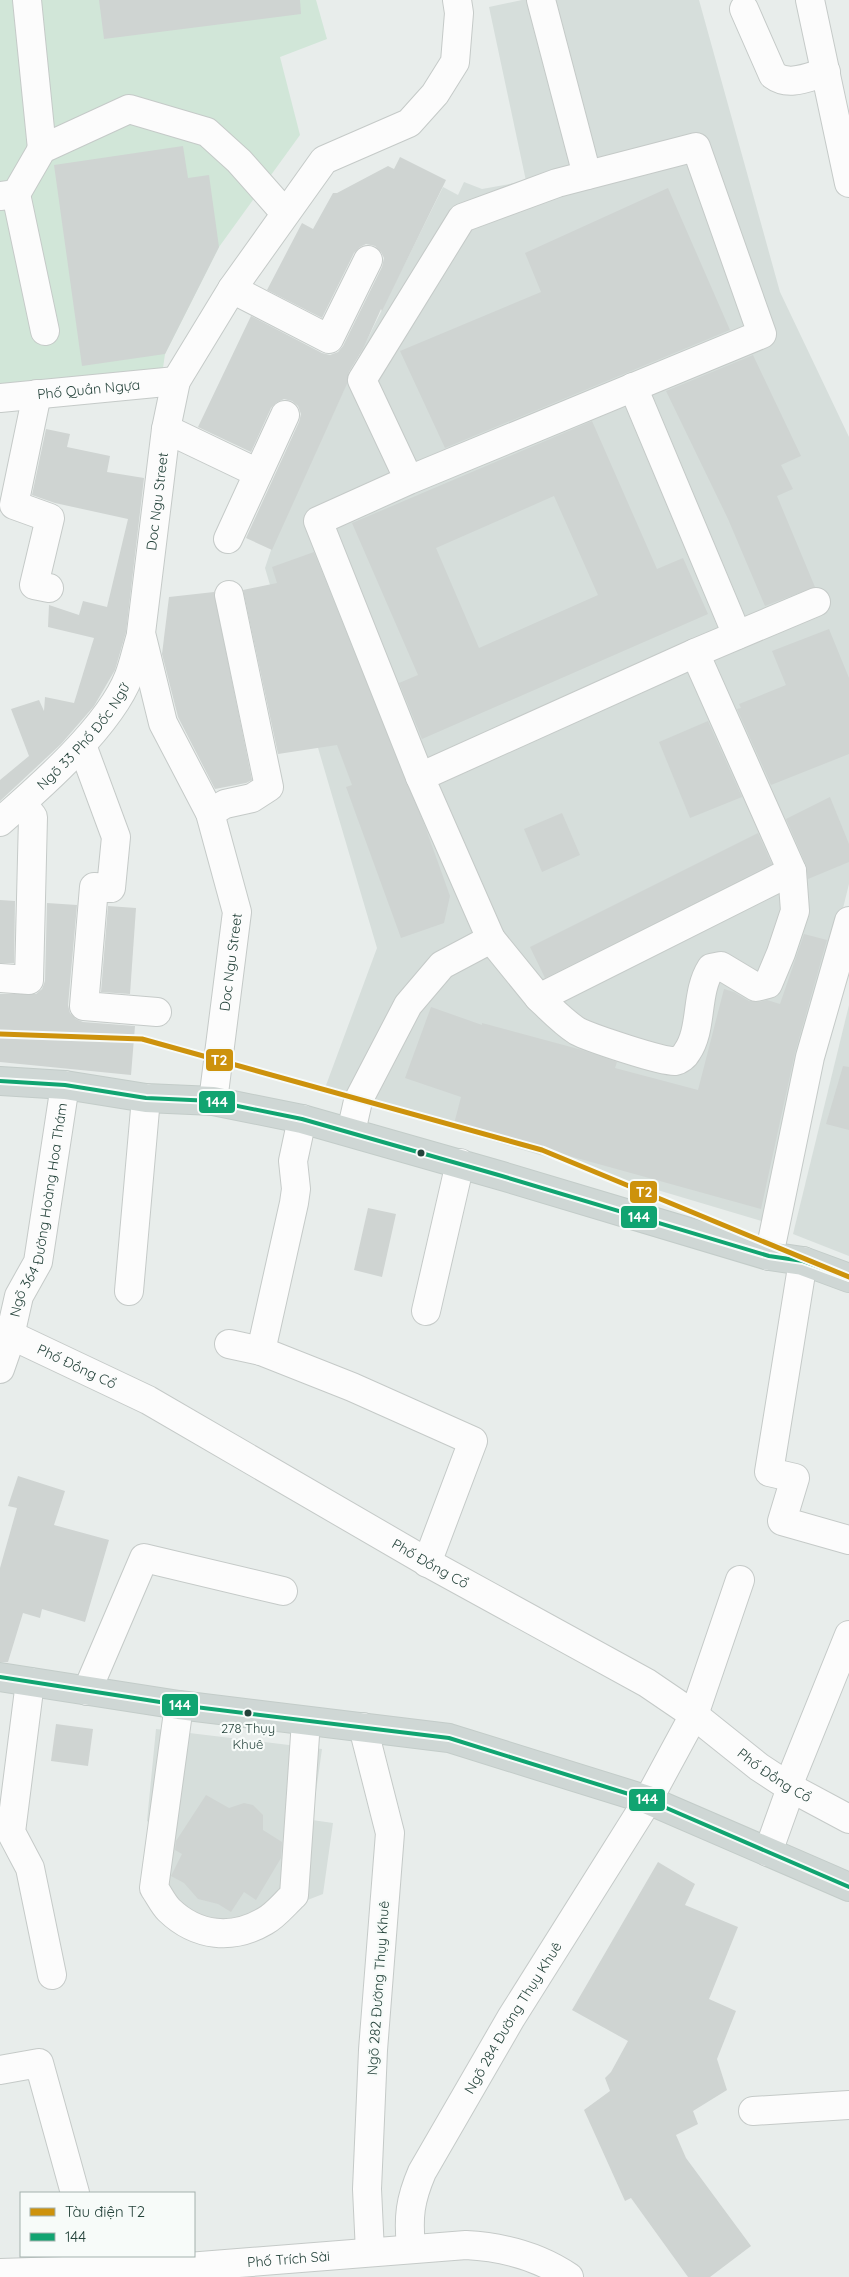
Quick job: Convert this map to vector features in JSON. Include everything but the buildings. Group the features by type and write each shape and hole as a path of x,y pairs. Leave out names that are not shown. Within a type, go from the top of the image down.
{"main road":[{"path":"0,1081 65,1085 146,1098 213,1101 302,1119 460,1163 769,1256 804,1261 849,1278"},
{"path":"0,1677 179,1705 448,1738 648,1800 849,1887"}],"street":[{"path":"27,0 42,149"},
{"name":"Doc Ngu Street","path":"213,1101 237,912 210,813 163,723 141,633 166,429 176,381 232,289 324,160 410,123 435,94 455,62 459,13 457,0"},
{"path":"541,0 587,175"},
{"path":"810,0 849,183"},
{"path":"744,9 773,75 780,80 790,82 826,72"},
{"path":"45,331 8,195 42,149 129,109 207,132 239,162 285,213"},
{"path":"408,480 362,380 462,218 557,183 696,147 762,334 408,480 318,521 420,777 491,939 540,998 568,1025 579,1032 655,1057 675,1061 683,1057 689,1050 705,977 711,968 721,966 756,987 768,984 795,911 792,871 695,653"},
{"path":"232,289 329,339 368,260"},
{"name":"Phố Quần Ngựa","path":"0,398 176,381"},
{"path":"633,387 737,635"},
{"path":"37,394 14,505 50,518 34,585 48,588"},
{"path":"228,539 285,415"},
{"path":"166,429 258,472"},
{"path":"210,813 225,804 252,798 269,787 229,595"},
{"path":"420,777 695,653 816,602"},
{"name":"Ngõ 33 Phố Đốc Ngữ","path":"0,822 82,745 114,704 129,677 141,633"},
{"path":"82,745 116,837 111,888 94,887 84,1006 157,1012"},
{"path":"0,978 30,980 32,817 22,803"},
{"path":"540,998 792,871"},
{"path":"769,1256 810,1057 849,921"},
{"path":"352,1132 358,1101 408,1005 442,966 491,939"},
{"name":"Ngõ 364 Đường Hoàng Hoa Thám","path":"0,1369 6,1332 19,1296 38,1262 65,1085"},
{"path":"129,1291 146,1098"},
{"path":"261,1351 294,1203 296,1189 293,1162 302,1119"},
{"path":"426,1311 460,1163"},
{"path":"804,1261 770,1472 795,1478 782,1521 849,1540"},
{"name":"Phố Đồng Cổ","path":"6,1332 148,1400 427,1563 647,1683 694,1715 759,1767 789,1787 849,1819"},
{"path":"229,1344 261,1351 352,1387 473,1441 427,1563"},
{"path":"87,1691 144,1558 284,1591"},
{"name":"Ngõ 284 Đường Thụy Khuê","path":"411,2248 408,2221 413,2194 422,2172 511,2018 648,1800 694,1715 740,1580"},
{"path":"768,1852 789,1787 849,1635"},
{"path":"30,1682 11,1832 30,1868 52,1975"},
{"path":"179,1705 154,1888 169,1910 186,1922 219,1935 245,1931 267,1920 294,1894 306,1721"},
{"name":"Ngõ 282 Đường Thụy Khuê","path":"363,1727 390,1833 374,2042 367,2190 370,2252"},
{"path":"0,2070 39,2064 75,2192"},
{"path":"753,2111 849,2105"},
{"name":"Phố Trích Sài","path":"0,2272 188,2266 466,2245 495,2247 523,2254 556,2268 569,2277"},
{"path":"164,2257 188,2266"}],"shaded area":[{"path":"522,0 699,0 780,292 849,437 849,884 765,1222 358,1101 325,1088 377,948 265,568 271,550 364,346 443,187 458,195 464,182 482,189 526,181 489,7"},
{"path":"849,1005 849,1256 793,1234"},
{"path":"156,1729 322,1749 312,1820 333,1823 323,1894 225,1932 181,1914 148,1879 152,1825 147,1821"}],"green space":[{"path":"0,0 316,0 327,39 280,57 300,135 219,247 165,354 163,368 0,387"}],"metro line":[{"name":"T2","path":"0,1034 142,1039 542,1150 849,1277"}],"transit line":[{"name":"144","path":"0,1081 65,1085 146,1098 213,1101 302,1119 502,1176 769,1256 803,1261 849,1278"},
{"name":"144","path":"0,1677 179,1705 449,1738 648,1800 849,1887"}],"place":[{"name":"278 Thụy Khuê","path":"248,1713"}]}
